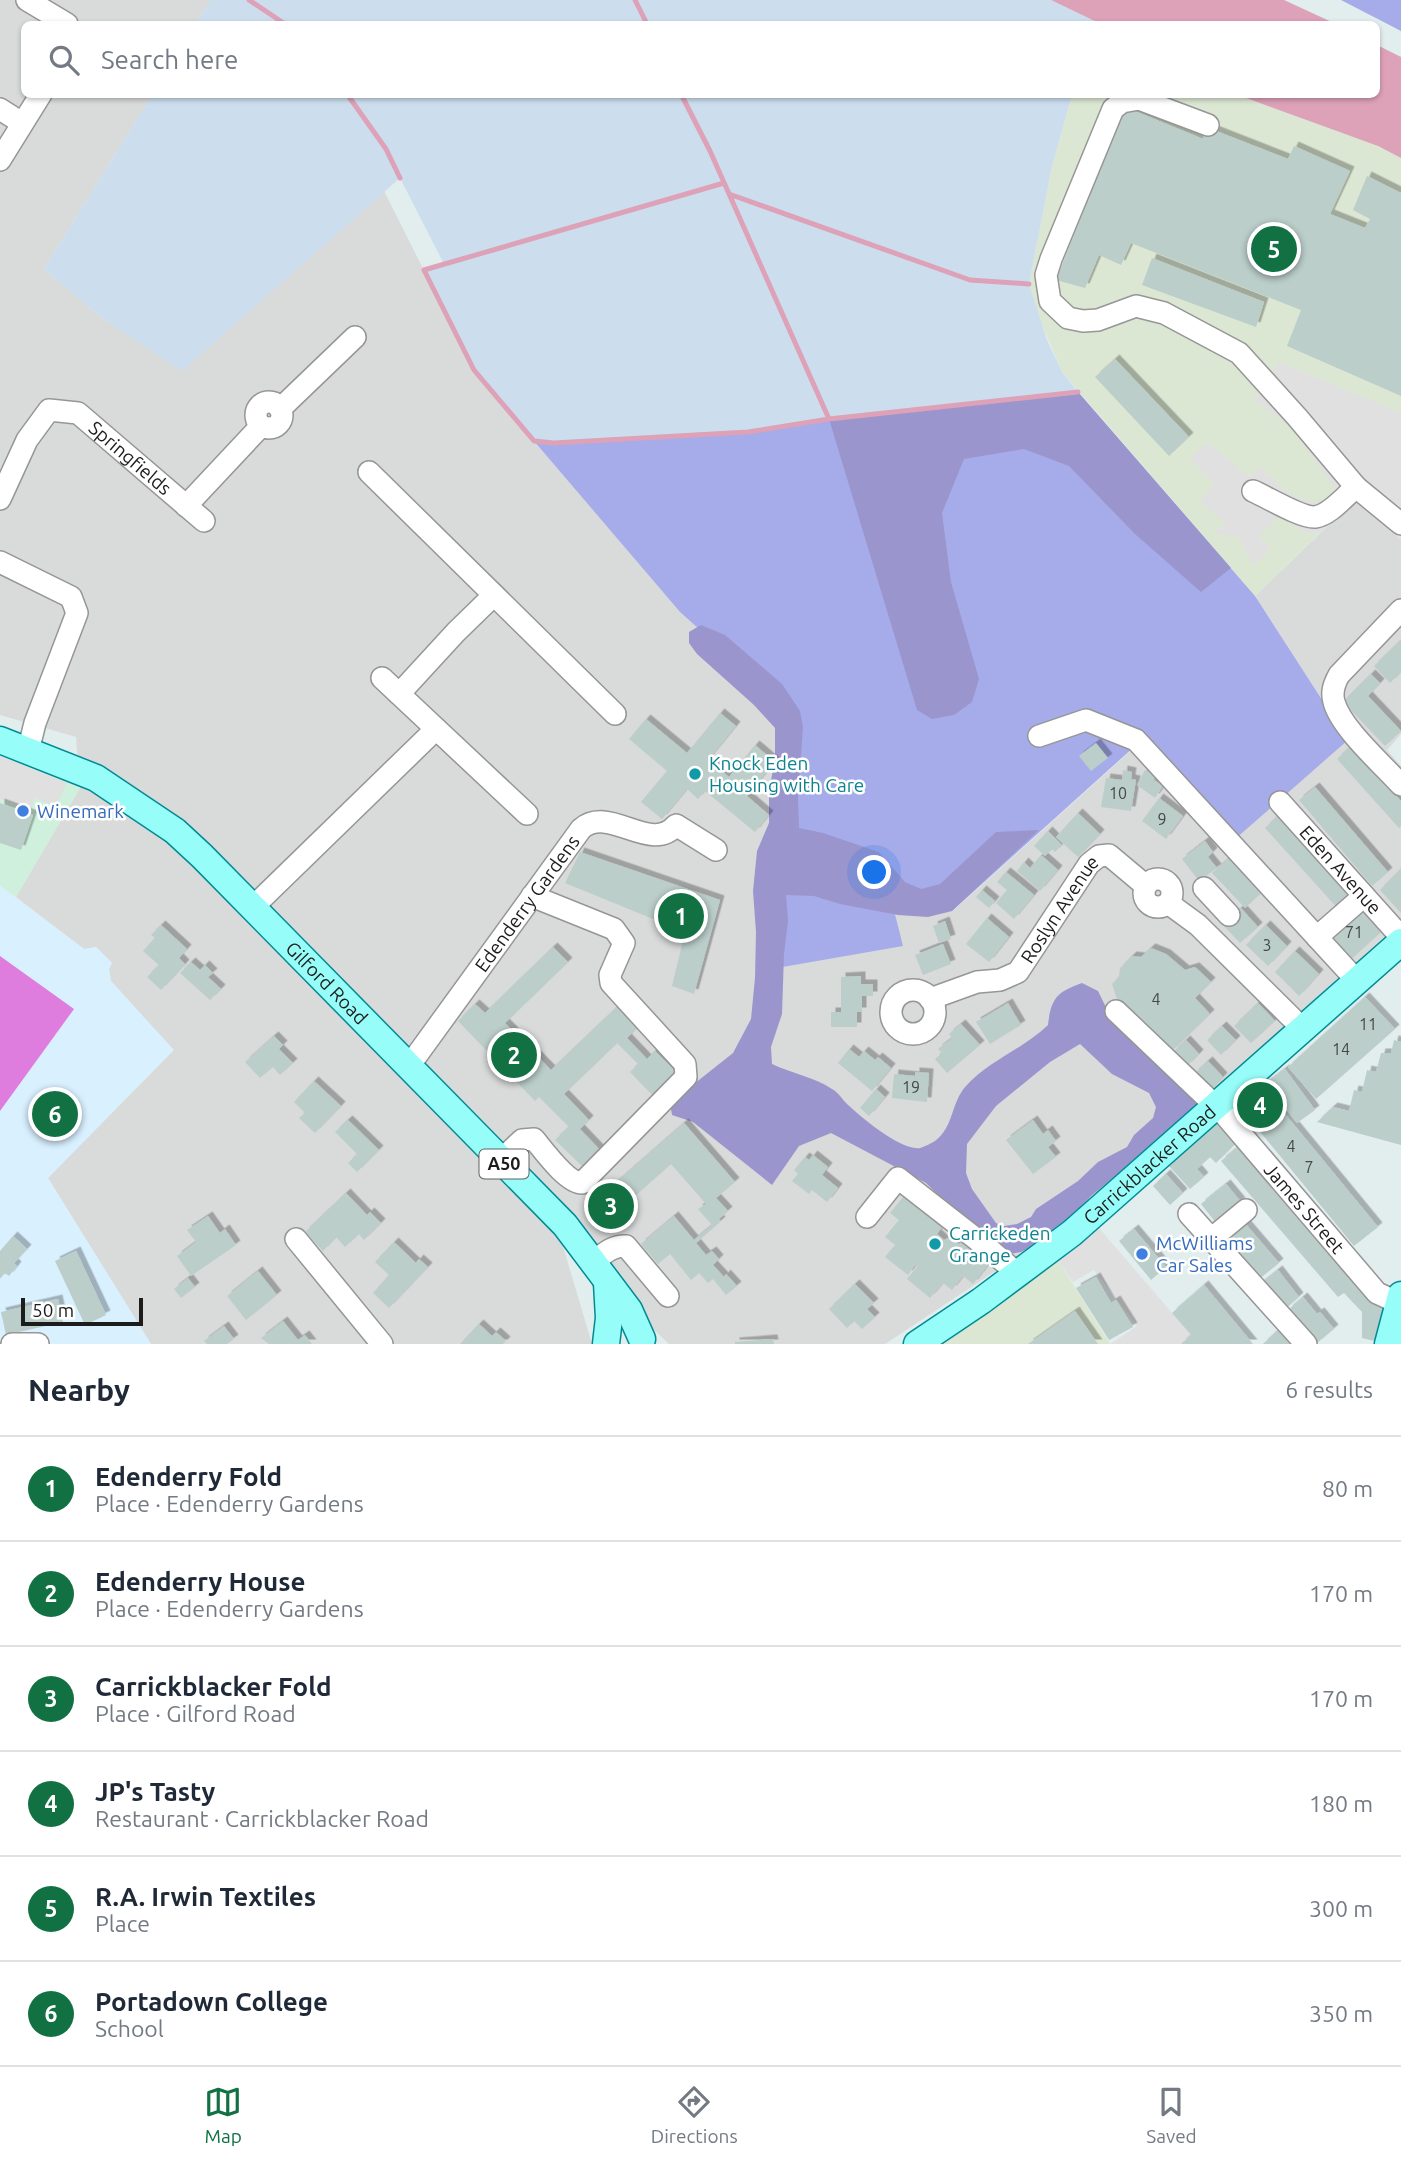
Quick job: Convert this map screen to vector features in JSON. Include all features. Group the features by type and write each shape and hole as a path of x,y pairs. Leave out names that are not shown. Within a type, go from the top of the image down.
{"main road":[{"name":"Gilford Road","path":"0,740 96,778 165,824 202,856 565,1225 629,1310 644,1342"},
{"name":"Carrickblacker Road","path":"916,1344 1078,1229 1358,982 1401,940"},
{"name":"A50","path":"601,1272 609,1318 607,1344"},
{"path":"1393,1339 1400,1299"},
{"name":"A50","path":"607,1344 618,1336 626,1335 644,1342"}],"street":[{"path":"27,0 62,21"},
{"path":"0,160 38,98"},
{"path":"1208,125 1139,99 1122,102 1113,108 1051,259 1046,275 1050,301 1068,318 1083,321 1098,320 1136,306 1164,313 1239,353 1297,416 1356,487 1401,524"},
{"path":"0,109 22,122"},
{"name":"Springfields","path":"186,506 261,426 256,415 259,407 270,402 280,409 355,337"},
{"name":"Springfields","path":"0,499 27,440 49,410 78,413 204,522"},
{"path":"369,472 615,714"},
{"path":"1253,491 1315,517 1326,512 1356,487"},
{"path":"0,562 71,597 77,613 35,723 28,751"},
{"path":"399,694 494,595"},
{"path":"1401,610 1339,676 1333,687 1333,700 1345,724 1401,785"},
{"path":"382,678 527,814"},
{"path":"1039,736 1086,720 1136,740 1358,982"},
{"path":"253,907 436,729"},
{"name":"Eden Avenue","path":"1280,802 1401,940"},
{"name":"Edenderry Gardens","path":"409,1066 588,823 604,821 657,835 671,831 676,825 716,850"},
{"name":"Roslyn Avenue","path":"930,999 976,982 1000,980 1018,971 1089,864 1099,856 1109,855 1146,886 1143,894 1147,903 1155,907 1168,904 1195,922"},
{"path":"500,1160 522,1140 534,1139 567,1176 575,1183 582,1183 686,1077 685,1064 611,983 610,975 624,943 614,929 532,896"},
{"path":"1317,937 1364,896"},
{"path":"1217,902 1195,922 1304,1030"},
{"name":"James Street","path":"1116,1011 1216,1107 1377,1293 1400,1299"},
{"path":"867,1217 898,1178 1018,1274"},
{"path":"1211,1239 1246,1210"},
{"path":"1189,1214 1306,1344"},
{"path":"296,1239 382,1344"},
{"path":"601,1272 612,1249 619,1245 626,1246 668,1296"},
{"path":"12,1344 38,1344"}],"shaded area":[{"path":"0,0 211,0 197,21 21,21 21,98 150,98 44,269 102,318 181,370 384,191 474,370 680,612 782,704 903,947 893,906 953,911 1135,747 1348,740 1255,596 1354,501 1401,540 1401,734 1387,750 1401,766 1401,929 1147,1154 1009,1262 885,1344 669,1344 562,1243 592,1344 151,1344 48,1178 173,1050 111,981 109,969 112,963 96,947 84,949 16,897 80,788 76,737 0,715"},
{"path":"211,0 1051,0 1094,20 1094,21 197,21"},
{"path":"1051,0 1284,0 1330,21 1095,21"},
{"path":"1341,0 1401,0 1401,31"},
{"path":"1380,46 1401,57 1401,158 1378,146 1246,98 1380,98"},
{"path":"150,98 1071,98 1052,166 1029,284 1047,340 1062,372 1078,392 829,419 748,432 554,443 534,441 474,370 424,270 444,264 400,178 182,371 102,318 44,269"},
{"path":"1071,98 1246,98 1378,146 1401,158 1401,540 1353,501 1255,596 1062,372 1037,313 1029,284 1052,166"},
{"path":"1279,362 1401,413 1401,540 1354,501 1320,533 1303,532 1280,515 1258,537 1271,549 1253,566 1239,537 1213,533 1225,523 1200,501 1214,484 1190,459 1207,442 1248,476 1260,467 1285,491 1303,500 1323,501 1336,490 1297,432 1254,400"},
{"path":"1078,392 1255,596 1348,740 1226,847 1134,747 952,911 893,906 903,946 771,969 782,704 680,612 534,441 554,443 748,432 829,419"},
{"path":"1078,392 1231,568 1201,592 1135,534 1069,466 1024,449 964,459 942,513 951,582 979,679 972,702 954,715 932,719 917,710 829,419"},
{"path":"701,625 725,635 782,684 800,711 803,727 798,798 799,828 823,833 879,852 905,882 921,889 940,884 996,832 1039,830 952,911 928,917 898,915 814,896 786,895 788,921 782,1014 771,1047 772,1064 825,1085 892,1139 912,1148 920,1148 934,1142 946,1129 966,1086 985,1069 1048,1025 1051,1008 1057,997 1082,983 1098,991 1115,1026 1125,1032 1197,1101 1195,1108 1147,1154 1130,1164 1091,1196 1060,1229 1040,1243 1021,1252 1005,1255 926,1183 831,1133 799,1146 772,1185 693,1122 672,1115 670,1103 733,1053 751,1019 756,932 753,891 757,851 769,823 769,792 775,758 775,728 754,705 697,654 689,643 689,632","holes":["1080,1044 1112,1074 1149,1093 1156,1107 1153,1118 1134,1135 1127,1147 1098,1162 1078,1181 1036,1209 1031,1217 1017,1224 1004,1226 996,1223 972,1189 966,1173 967,1144 996,1106 1050,1062"]},
{"path":"0,750 80,788 16,897 0,886"},
{"path":"0,756 67,783 56,807 35,798 31,811 0,799"},
{"path":"0,886 84,949 96,947 112,963 109,969 111,981 174,1050 48,1178 151,1344 0,1344"},
{"path":"0,956 74,1009 0,1111"},
{"path":"1099,1228 1191,1335 1181,1344 1110,1344 1137,1326 1094,1270 1073,1282 1058,1260"},
{"path":"1058,1260 1110,1344 944,1344"}],"building":[{"path":"1125,107 1203,139 1206,127 1288,159 1294,146 1350,171 1330,214 1365,228 1370,219 1353,210 1367,176 1401,193 1401,396 1287,346 1301,310 1131,243 1121,265 1099,255 1085,288 1056,280"},
{"path":"1152,258 1264,302 1256,327 1142,285"},
{"path":"1115,359 1189,437 1169,456 1095,377"},
{"path":"1401,640 1401,672 1390,683 1374,666"},
{"path":"1371,674 1380,683 1368,696 1401,731 1385,746 1343,702"},
{"name":"Knock Eden Housing with Care","path":"720,713 736,726 708,760 729,777 755,745 775,762 747,796 769,815 755,832 705,791 698,799 687,789 662,819 641,802 667,771 629,739 646,719 687,753"},
{"path":"1096,743 1108,758 1091,771 1079,756"},
{"path":"1351,746 1401,801 1399,828 1337,759"},
{"path":"1123,770 1132,772 1131,779 1136,780 1131,811 1101,807 1106,778 1122,780"},
{"path":"1145,770 1156,776 1150,786 1154,780 1163,786 1155,798 1137,785"},
{"path":"1315,787 1388,872 1372,886 1299,800"},
{"path":"1159,798 1183,816 1166,839 1142,821"},
{"path":"0,803 33,815 21,850 0,843"},
{"path":"1078,813 1100,834 1078,857 1056,837"},
{"path":"1278,816 1354,899 1341,912 1265,828"},
{"path":"1048,831 1062,845 1045,856 1034,846"},
{"path":"1205,841 1213,852 1208,857 1217,868 1199,881 1182,859"},
{"path":"580,852 720,900 694,994 672,986 685,932 565,883"},
{"path":"1041,855 1058,870 1040,891 1017,871 1024,862 1030,868"},
{"path":"1231,856 1264,890 1245,908 1212,873"},
{"path":"1401,869 1401,913 1380,890"},
{"path":"1006,872 1034,895 1014,919 996,903 1007,890 997,882"},
{"path":"982,890 995,901 989,908 976,897"},
{"path":"1358,905 1382,931 1348,962 1324,936"},
{"path":"1241,908 1258,927 1240,943 1223,925"},
{"path":"987,918 1009,937 989,962 966,944"},
{"path":"945,921 951,939 939,943 933,926"},
{"path":"161,925 187,949 179,958 185,964 161,990 147,977 159,965 143,951 155,938 151,935"},
{"path":"1266,925 1287,946 1268,966 1246,945"},
{"path":"943,944 951,964 923,975 915,955"},
{"path":"553,947 568,962 505,1023 551,1070 617,1007 637,1028 627,1038 647,1059 655,1051 681,1077 657,1100 630,1072 638,1064 617,1043 564,1094 589,1120 580,1129 600,1150 583,1167 555,1140 569,1127 539,1097 535,1101 458,1021 475,1004 485,1013"},
{"path":"1151,948 1166,954 1185,970 1195,967 1211,982 1195,998 1210,1014 1172,1051 1117,999 1112,984 1119,977 1120,968 1132,956 1141,957"},
{"path":"1295,951 1319,974 1299,996 1275,972"},
{"path":"191,962 200,970 205,965 213,973 208,977 221,989 210,1000 180,973"},
{"path":"861,976 861,984 873,984 873,996 862,996 862,1012 857,1012 857,1027 831,1027 831,1012 841,1012 841,977"},
{"path":"1365,997 1395,1029 1316,1099 1288,1067"},
{"path":"1008,1003 1021,1025 990,1044 976,1022"},
{"path":"1258,1003 1275,1021 1251,1043 1234,1026"},
{"path":"961,1024 980,1045 947,1073 935,1059 942,1053 938,1049 952,1038 949,1034"},
{"path":"1222,1026 1236,1040 1221,1055 1207,1040"},
{"path":"274,1036 283,1045 279,1049 293,1063 280,1075 273,1067 260,1078 245,1062"},
{"path":"1186,1040 1199,1054 1187,1066 1173,1052"},
{"path":"1394,1040 1401,1042 1401,1145 1317,1122 1333,1107 1349,1111 1354,1090 1362,1092 1367,1070 1376,1072 1381,1053 1391,1053"},
{"path":"849,1049 859,1057 864,1051 875,1060 878,1057 891,1068 872,1091 838,1063"},
{"path":"1208,1061 1223,1077 1210,1091 1194,1074"},
{"path":"1285,1069 1315,1110 1297,1123 1282,1104 1253,1127 1237,1106"},
{"path":"915,1072 929,1073 927,1102 892,1098 894,1074 915,1076"},
{"path":"314,1081 341,1106 315,1133 299,1118 305,1113 294,1102"},
{"path":"876,1089 885,1097 869,1116 860,1108"},
{"path":"1281,1109 1378,1227 1354,1246 1257,1128"},
{"path":"1222,1119 1239,1140 1216,1163 1210,1157 1197,1169 1204,1177 1190,1189 1169,1166"},
{"path":"348,1120 379,1150 357,1172 348,1163 357,1154 335,1132"},
{"path":"1033,1120 1043,1134 1048,1130 1056,1141 1048,1147 1056,1157 1033,1174 1006,1140"},
{"path":"684,1123 735,1182 716,1198 728,1211 719,1219 721,1221 696,1243 706,1255 712,1251 719,1259 713,1265 737,1286 726,1295 713,1279 708,1283 699,1273 691,1280 670,1254 658,1264 641,1244 674,1216 694,1240 712,1225 698,1209 706,1204 671,1164 610,1218 595,1201"},
{"path":"1241,1144 1387,1312 1379,1342 1362,1338 1362,1312 1344,1293 1338,1297 1221,1161"},
{"path":"813,1155 828,1167 822,1175 838,1188 827,1202 812,1190 809,1194 792,1181 798,1174 794,1170 805,1157 809,1160"},
{"path":"1166,1174 1183,1193 1170,1205 1153,1186"},
{"path":"1226,1184 1241,1202 1216,1223 1201,1204"},
{"name":"Carrickeden Grange","path":"908,1191 935,1212 930,1218 942,1227 937,1234 944,1240 948,1238 959,1244 968,1237 986,1251 980,1258 988,1265 973,1284 963,1276 952,1290 943,1283 930,1298 907,1279 917,1267 915,1265 908,1275 885,1257 895,1245 885,1237 899,1220 890,1213"},
{"path":"346,1193 367,1215 370,1212 381,1223 364,1240 359,1234 345,1247 336,1237 323,1251 305,1232"},
{"path":"208,1216 220,1233 225,1229 236,1245 191,1276 177,1256 196,1242 187,1230"},
{"path":"1243,1221 1279,1263 1258,1280 1223,1238"},
{"name":"McWilliams Car Sales","path":"1134,1229 1166,1267 1151,1280 1119,1241"},
{"path":"13,1236 27,1249 14,1263 17,1266 9,1276 5,1273 0,1279 0,1251"},
{"path":"394,1242 416,1263 419,1259 428,1267 389,1308 373,1293 389,1275 375,1262"},
{"path":"76,1251 106,1315 85,1325 55,1261"},
{"path":"1278,1270 1299,1297 1283,1311 1258,1286"},
{"path":"258,1271 277,1295 246,1320 227,1296"},
{"path":"1096,1277 1111,1303 1116,1300 1133,1327 1109,1340 1076,1288"},
{"path":"188,1278 195,1287 181,1298 174,1289"},
{"path":"855,1284 874,1303 867,1309 875,1317 862,1329 854,1321 847,1328 829,1309"},
{"path":"1204,1285 1253,1344 1181,1344 1191,1335 1172,1313"},
{"path":"1303,1297 1334,1329 1317,1343 1288,1310"},
{"path":"58,1299 63,1322 6,1335 1,1312"},
{"path":"1075,1311 1098,1344 1028,1344"},
{"path":"283,1321 298,1340 305,1335 312,1344 269,1344 261,1338"},
{"path":"479,1324 492,1336 496,1332 506,1341 503,1344 460,1344"},
{"path":"224,1326 234,1339 227,1344 207,1344 204,1341"},
{"path":"1280,1328 1293,1342 1263,1344"},
{"path":"773,1339 774,1344 735,1344 735,1342"}],"waterway":[{"path":"249,0 280,21"},
{"path":"635,0 646,21"},
{"path":"350,98 386,149 400,178"},
{"path":"683,98 710,151 829,419"},
{"path":"724,183 424,270 474,370 534,441 554,443 748,432 829,419 1078,392"},
{"path":"729,194 970,280 1029,284"}],"place":[{"name":"R.A. Irwin Textiles","path":"1274,249"},
{"name":"Knock Eden Housing with Care","path":"695,774"},
{"name":"Winemark","path":"23,811"},
{"name":"Edenderry Fold","path":"681,916"},
{"name":"Edenderry House","path":"514,1055"},
{"name":"JP's Tasty","path":"1260,1105"},
{"name":"Portadown College","path":"55,1114"},
{"name":"Carrickblacker Fold","path":"611,1206"},
{"name":"Carrickeden Grange","path":"935,1244"},
{"name":"McWilliams Car Sales","path":"1142,1254"}]}
